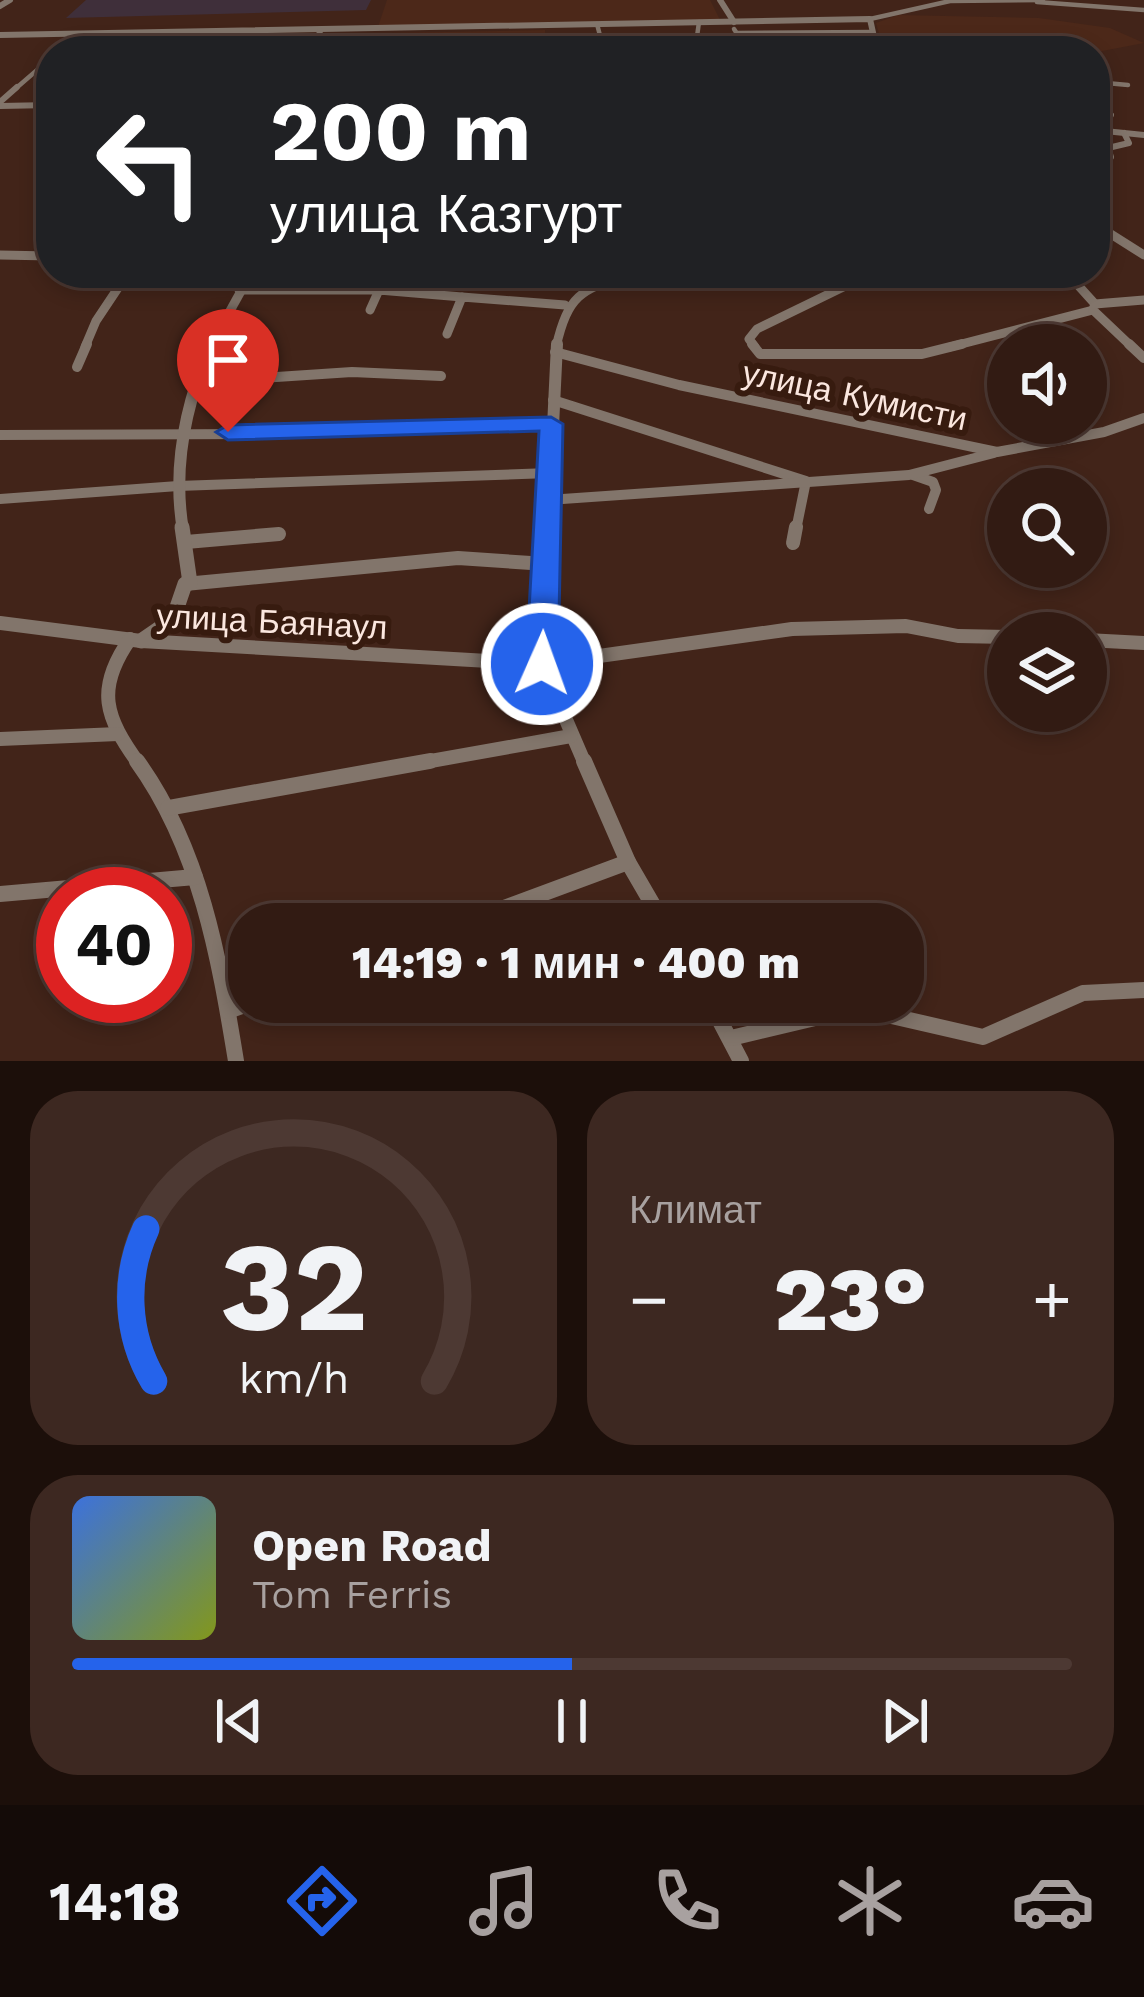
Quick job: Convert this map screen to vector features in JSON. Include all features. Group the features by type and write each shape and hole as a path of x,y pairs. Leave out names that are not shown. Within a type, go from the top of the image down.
{"street":[{"path":"0,6 10,0"},
{"path":"720,0 738,36"},
{"path":"1024,0 1144,10"},
{"path":"3,37 870,19 950,1 1043,0"},
{"path":"870,19 874,36"},
{"path":"697,36 699,22"},
{"path":"597,24 600,36"},
{"path":"318,36 320,31"},
{"path":"736,33 873,32"},
{"path":"0,104 36,72"},
{"path":"1110,83 1128,85"},
{"path":"0,104 36,105"},
{"path":"1110,132 1144,135"},
{"path":"1110,147 1130,142 1124,133"},
{"path":"1110,234 1144,255"},
{"path":"0,255 36,256"},
{"path":"77,367 96,321 118,288"},
{"path":"589,288 572,294 554,352 542,664 628,862 652,903"},
{"path":"841,288 757,329 749,339 760,353 862,357 952,348 1018,325 1144,300"},
{"path":"1079,288 1144,358"},
{"path":"185,584 190,583 178,486 185,431 210,337 238,290 379,290 566,305"},
{"path":"370,310 379,290"},
{"path":"447,334 462,296"},
{"name":"улица Кумисти","path":"554,352 680,385 997,452 1057,443 1144,418"},
{"path":"200,382 352,372 441,376"},
{"path":"553,400 806,481"},
{"path":"0,435 271,434 551,424"},
{"path":"548,500 912,474 997,452"},
{"path":"0,499 178,486 550,473"},
{"path":"912,474 933,482 936,490 928,509"},
{"path":"794,544 806,481"},
{"path":"186,542 279,534"},
{"path":"185,584 458,558 546,564"},
{"path":"185,584 183,609 168,627 135,640 112,664 106,695 118,734 146,767 195,877 228,1011"},
{"name":"улица Баянаул","path":"0,623 135,640 542,664 792,629 906,626 987,636"},
{"path":"1107,641 1144,643"},
{"path":"0,739 118,734"},
{"path":"168,808 571,736"},
{"path":"518,903 628,862"},
{"path":"0,894 195,877"},
{"path":"731,1037 857,1008 983,1036 1083,993 1144,991"},
{"path":"230,1023 236,1061"},
{"path":"723,1023 741,1061"}],"shaded area":[{"path":"86,0 371,0 366,10 66,18"},
{"path":"387,0 710,0 720,20 378,27"},
{"path":"898,15 1039,18 1110,28 1144,43 1110,50 1110,36 880,36 876,23"},
{"path":"545,30 545,36 338,36"}],"route":[{"path":"228,432 551,424 542,664"}]}
